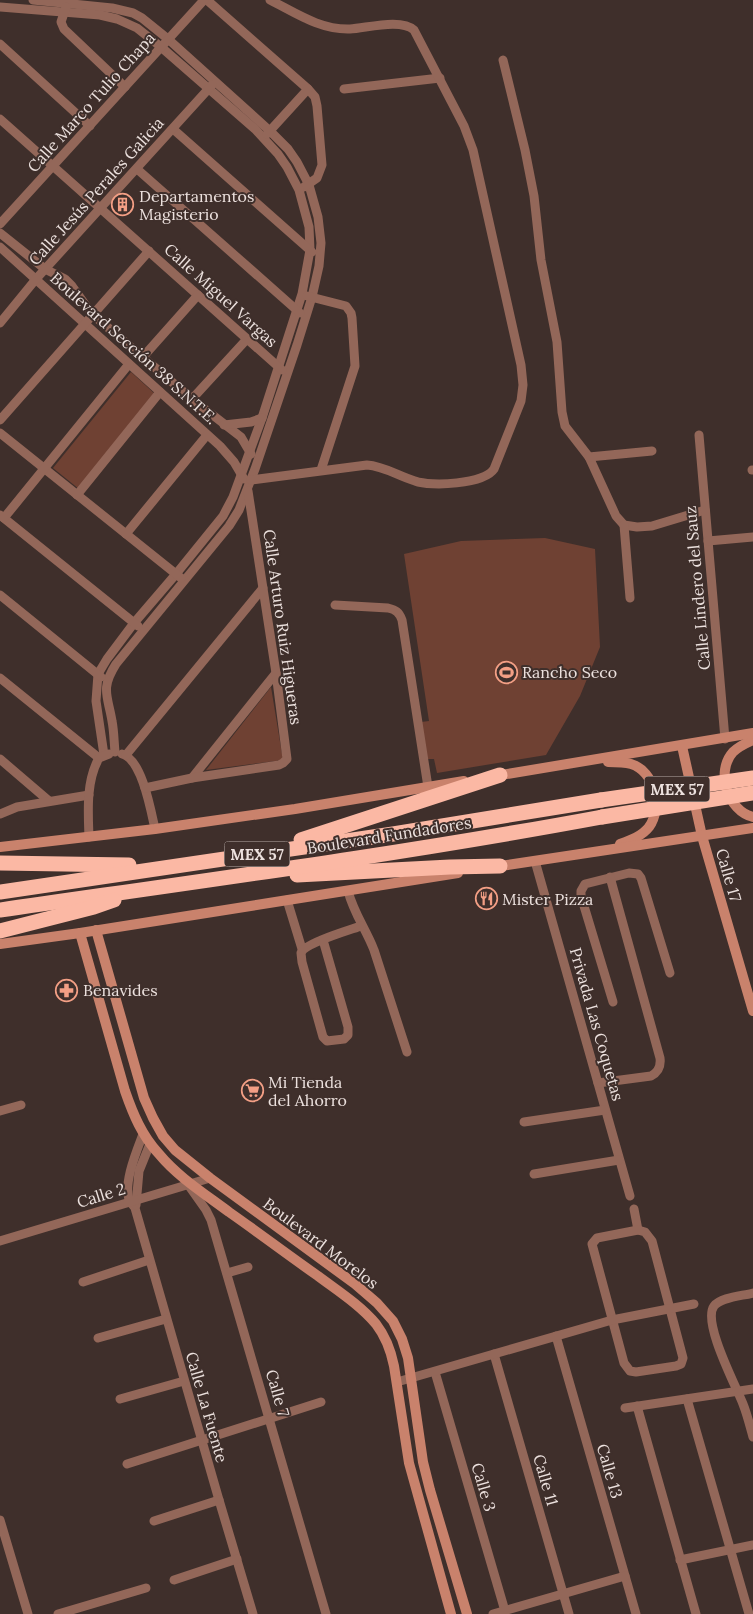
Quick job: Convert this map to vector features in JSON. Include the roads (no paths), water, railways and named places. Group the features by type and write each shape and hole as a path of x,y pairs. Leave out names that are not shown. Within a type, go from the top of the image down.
{"highway":[{"path":"260,854 500,775"},
{"name":"Boulevard Fundadores","path":"0,892 753,778"},
{"name":"Boulevard Fundadores","path":"0,910 243,875 753,793"},
{"path":"0,864 173,866"},
{"path":"243,875 324,874 503,865"},
{"path":"0,931 94,907 150,888"}],"street":[{"path":"33,0 68,1 112,8 132,13 142,18 216,81 288,149 309,185 318,216 320,258 312,297 255,469 236,517 116,664 107,682 106,696 112,721 115,752"},
{"path":"205,0 308,89 316,101 322,165 317,178 299,190"},
{"name":"Calle Marco Tulio Chapa","path":"0,224 205,0"},
{"path":"249,484 321,470 360,465 373,465 422,483 465,481 485,477 494,469 523,393 521,365 474,157 464,126 414,30 407,25 398,24 351,29 330,28 306,19 270,0"},
{"path":"68,1 61,22 64,29 125,86"},
{"path":"0,7 65,12 117,19 137,28 162,47 264,138 287,167 299,190 306,215 310,250 297,311 234,497 223,516 134,623 106,659 98,674 96,702 102,756 93,774 89,795 89,837"},
{"path":"0,44 90,126"},
{"path":"503,60 526,150 534,196 540,260 557,342 563,418 569,432 589,457 616,516 624,525 630,598"},
{"path":"344,89 440,78"},
{"name":"Calle Jesús Perales Galicia","path":"0,323 36,279 216,81"},
{"path":"264,138 308,89"},
{"name":"Calle Miguel Vargas","path":"2,125 53,166 287,374"},
{"path":"173,129 320,258"},
{"path":"137,170 305,318"},
{"name":"Boulevard Sección 38 S.N.T.E.","path":"0,233 46,269 72,286 92,314 142,358 241,437 250,451 255,469"},
{"name":"Boulevard Sección 38 S.N.T.E.","path":"0,247 207,434 234,462 249,484"},
{"path":"0,420 149,251"},
{"path":"302,294 346,306 352,318 355,350 354,374 321,470"},
{"path":"142,358 198,296"},
{"path":"192,399 247,339"},
{"path":"129,364 2,516 144,631"},
{"path":"78,495 160,392"},
{"name":"Boulevard Sección 38 S.N.T.E.","path":"224,425 243,424 262,418"},
{"path":"0,433 185,581"},
{"path":"126,534 207,434"},
{"name":"Calle Lindero del Sauz","path":"699,436 725,739"},
{"path":"589,457 652,451"},
{"name":"Calle Arturo Ruiz Higueras","path":"192,778 279,766 286,761 287,756 249,484"},
{"path":"624,525 637,527 652,526 705,510"},
{"path":"708,541 753,537"},
{"path":"126,755 263,588"},
{"path":"0,595 107,682"},
{"path":"334,604 388,608 400,614 428,787"},
{"path":"146,788 192,778 276,673"},
{"path":"0,678 102,756"},
{"path":"0,847 294,809 551,768 753,733"},
{"path":"753,740 732,753 727,763 725,774 726,787 731,800 747,816 753,817"},
{"name":"Calle 17","path":"682,746 702,836 753,1012"},
{"path":"102,756 115,752 126,755 132,761 146,788 155,828"},
{"path":"0,759 49,801"},
{"path":"589,761 632,764 642,770 653,786 656,802 655,816 645,832 637,838 595,852"},
{"path":"0,814 17,806 89,795"},
{"path":"0,944 753,828"},
{"name":"Privada Las Coquetas","path":"530,861 598,1083 630,1196"},
{"path":"613,1002 580,891 585,884 634,873 641,878 670,974"},
{"path":"598,1083 651,1076 656,1073 661,1064 610,878"},
{"path":"348,891 352,904 374,950 406,1052"},
{"path":"287,900 302,949 302,962 323,1037 327,1041 344,1039 348,1035 348,1027 323,940"},
{"path":"302,949 362,926"},
{"name":"Boulevard Morelos","path":"96,930 142,1089 153,1118 163,1136 176,1150 210,1178 355,1284 377,1303 392,1321 402,1339 408,1358 423,1462 467,1614"},
{"name":"Boulevard Morelos","path":"80,933 125,1091 143,1134 150,1144 191,1185 351,1300 377,1325 390,1350 397,1382 409,1463 451,1614"},
{"path":"0,1111 21,1105"},
{"path":"524,1122 605,1110"},
{"name":"Calle La Fuente","path":"143,1134 132,1163 128,1186 236,1559 254,1614"},
{"name":"Calle La Fuente","path":"134,1203 139,1171 150,1144"},
{"path":"534,1174 619,1160"},
{"name":"Calle 2","path":"0,1241 134,1203 210,1178"},
{"name":"Calle 7","path":"191,1185 211,1220 326,1614"},
{"path":"634,1209 638,1230"},
{"path":"638,1230 645,1232 652,1240 671,1310 683,1358 681,1364 636,1372 630,1371 624,1363 592,1244 597,1238 638,1230"},
{"path":"82,1282 149,1260"},
{"path":"227,1273 248,1267"},
{"path":"753,1294 715,1304 711,1317 727,1370 746,1410 753,1437"},
{"path":"397,1382 612,1320 694,1304"},
{"path":"98,1338 166,1319"},
{"name":"Calle 13","path":"556,1336 636,1614"},
{"name":"Calle 11","path":"494,1354 569,1614"},
{"name":"Calle 3","path":"435,1372 505,1611"},
{"path":"120,1399 184,1381"},
{"path":"625,1408 753,1389"},
{"path":"687,1399 750,1614"},
{"path":"128,1464 321,1402"},
{"path":"636,1406 696,1614"},
{"path":"154,1521 219,1500"},
{"path":"0,1520 28,1614"},
{"path":"680,1560 753,1545"},
{"path":"174,1580 236,1559"},
{"path":"493,1614 625,1576"},
{"path":"58,1614 146,1588"}],"place":[{"name":"Departamentos Magisterio","path":"123,205"},
{"name":"Rancho Seco","path":"506,672"},
{"name":"Mister Pizza","path":"486,899"},
{"name":"Benavides","path":"67,990"},
{"name":"Mi Tienda del Ahorro","path":"252,1091"}]}
